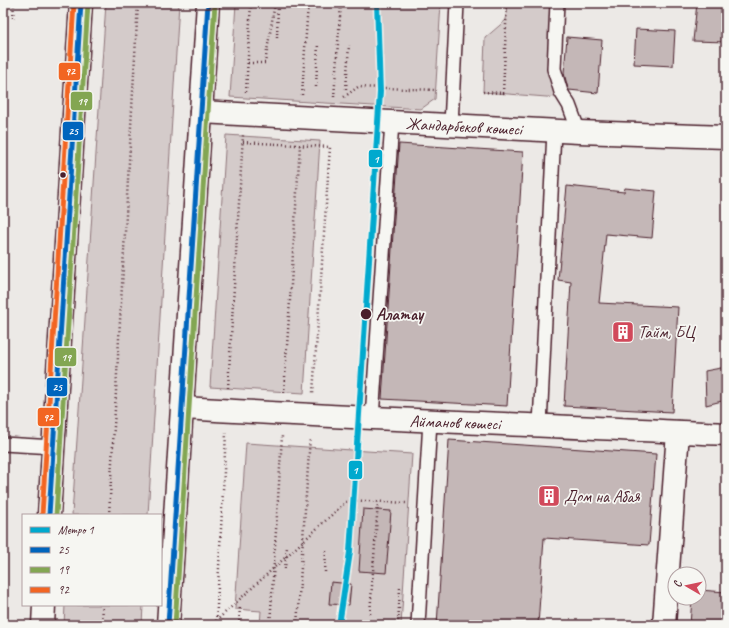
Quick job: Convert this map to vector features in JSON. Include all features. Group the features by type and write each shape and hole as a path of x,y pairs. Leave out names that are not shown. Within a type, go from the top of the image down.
{"street":[{"path":"49,514 81,3"},
{"path":"168,625 208,3"},
{"name":"Жандарбеков көшесі","path":"201,112 554,131 726,137"},
{"name":"Айманов көшесі","path":"183,408 726,434"},
{"path":"664,625 678,432"},
{"path":"43,625 44,606"}],"lane":[{"path":"451,125 457,3"},
{"path":"557,3 554,69 561,92 569,105 579,132"},
{"path":"372,418 392,122"},
{"path":"540,425 554,131"},
{"path":"418,625 430,421"},
{"path":"3,444 54,447"}],"path":[{"path":"13,18 14,3"},
{"path":"109,514 138,3"},
{"path":"216,625 251,3"},
{"path":"248,63 265,63 275,3"},
{"path":"276,38 278,3"},
{"path":"302,101 308,3"},
{"path":"333,103 341,3"},
{"path":"483,92 503,93 507,3"},
{"path":"316,87 318,43"},
{"path":"346,89 349,45"},
{"path":"339,99 358,87 436,90"},
{"path":"243,142 330,147 313,398"},
{"path":"284,397 300,145"},
{"path":"270,625 282,431"},
{"path":"297,625 310,433"},
{"path":"216,621 348,500 406,503 405,511"},
{"path":"370,614 378,502"},
{"path":"285,569 286,547"},
{"path":"325,572 326,550"},
{"path":"398,625 400,587"},
{"path":"239,625 240,605"},
{"path":"102,625 103,606"}],"shaded area":[{"path":"106,3 179,3 148,514 72,514"},
{"path":"236,3 441,3 435,99 421,109 230,97"},
{"path":"507,3 555,3 553,90 559,98 483,92 485,38 506,20"},
{"path":"226,135 320,141 304,393 210,387"},
{"path":"246,443 412,454 401,625 260,625 261,611 235,609"},
{"path":"65,606 143,606 142,625 64,625"}],"building":[{"path":"697,3 726,3 726,42 693,41"},
{"path":"636,29 675,31 673,66 634,64"},
{"path":"567,37 602,40 598,93 568,89 564,73"},
{"path":"399,144 523,152 507,406 382,399"},
{"name":"Тайм, БЦ","path":"567,186 624,192 625,188 656,191 652,238 606,234 599,303 678,307 672,412 564,406 571,282 558,280"},
{"path":"726,367 726,400 706,405 705,371"},
{"name":"Дом на Абая","path":"449,440 656,454 649,545 544,538 538,625 437,625"},
{"path":"363,509 391,511 386,573 359,571"},
{"path":"331,582 351,584 349,605 329,604"},
{"path":"707,591 726,592 726,625 690,625 691,606 707,606"}],"metro line":[{"name":"1","path":"339,625 350,552 380,92 377,3"}],"transit line":[{"name":"92","path":"42,514 74,3"},
{"name":"25","path":"49,514 81,3"},
{"name":"19","path":"56,514 88,3"},
{"name":"25","path":"168,625 208,3"},
{"name":"19","path":"175,625 215,3"}],"place":[{"name":"Алатау","path":"366,314"},
{"name":"Тайм, БЦ","path":"623,332"},
{"name":"Дом на Абая","path":"549,496"}]}
